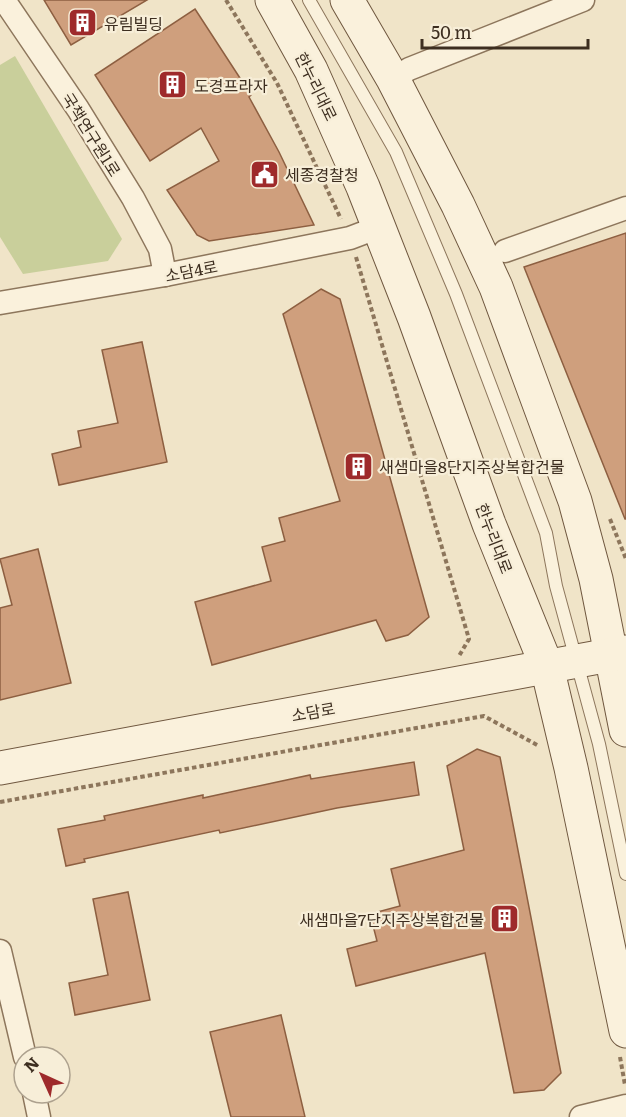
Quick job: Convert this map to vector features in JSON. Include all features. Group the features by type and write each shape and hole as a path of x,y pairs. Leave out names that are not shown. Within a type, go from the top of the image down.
{"street":[{"name":"국책연구원1로","path":"4,0 78,109 133,198 160,249 165,275"},
{"name":"한누리대로","path":"272,0 311,70 364,232 414,317 489,524 562,664 571,768 626,1031"},
{"path":"346,0 393,78 458,205 496,287 575,501 619,653 626,730"},
{"path":"393,78 409,69 583,0"},
{"path":"505,251 626,208"},
{"name":"소담4로","path":"0,303 165,275 364,232"},
{"name":"소담로","path":"0,768 619,653"},
{"path":"0,951 22,1045"},
{"path":"581,1117 626,1106"}],"lane":[{"path":"309,0 396,152 456,294 546,533 556,586 562,664 599,744 626,874"}],"path":[{"path":"226,0 364,232 469,639"},
{"path":"0,802 484,717 541,747"}],"green space":[{"path":"15,56 122,239 108,261 23,274 0,237 0,65"}],"building":[{"name":"유림빌딩","path":"44,0 147,0 71,45"},
{"path":"195,9 251,95 249,97 279,152 314,225 209,241 197,235 167,190 219,161 201,128 150,161 95,75"},
{"path":"626,233 626,519 625,519 524,267"},
{"path":"321,289 340,299 429,617 408,635 386,641 376,620 212,665 195,602 271,581 262,547 285,541 279,518 340,501 283,314"},
{"path":"142,342 167,462 59,485 52,454 81,447 78,431 118,423 102,350"},
{"path":"38,549 71,683 0,700 0,608 12,605 0,559"},
{"name":"새샘마을7단지주상복합건물","path":"477,749 500,757 561,1073 544,1090 514,1093 485,953 356,986 347,949 377,941 370,914 400,906 391,869 464,850 447,766"},
{"path":"414,762 419,795 337,808 220,833 219,830 84,859 85,862 66,866 58,829 105,820 104,816 203,795 203,798 310,775 311,779"},
{"path":"128,892 150,1000 75,1015 69,983 108,975 93,899"},
{"path":"281,1015 305,1117 231,1117 210,1032"}],"place":[{"name":"유림빌딩","path":"83,23"},
{"name":"도경프라자","path":"173,85"},
{"name":"세종경찰청","path":"264,174"},
{"name":"새샘마을8단지주상복합건물","path":"358,466"},
{"name":"새샘마을7단지주상복합건물","path":"505,919"}]}
